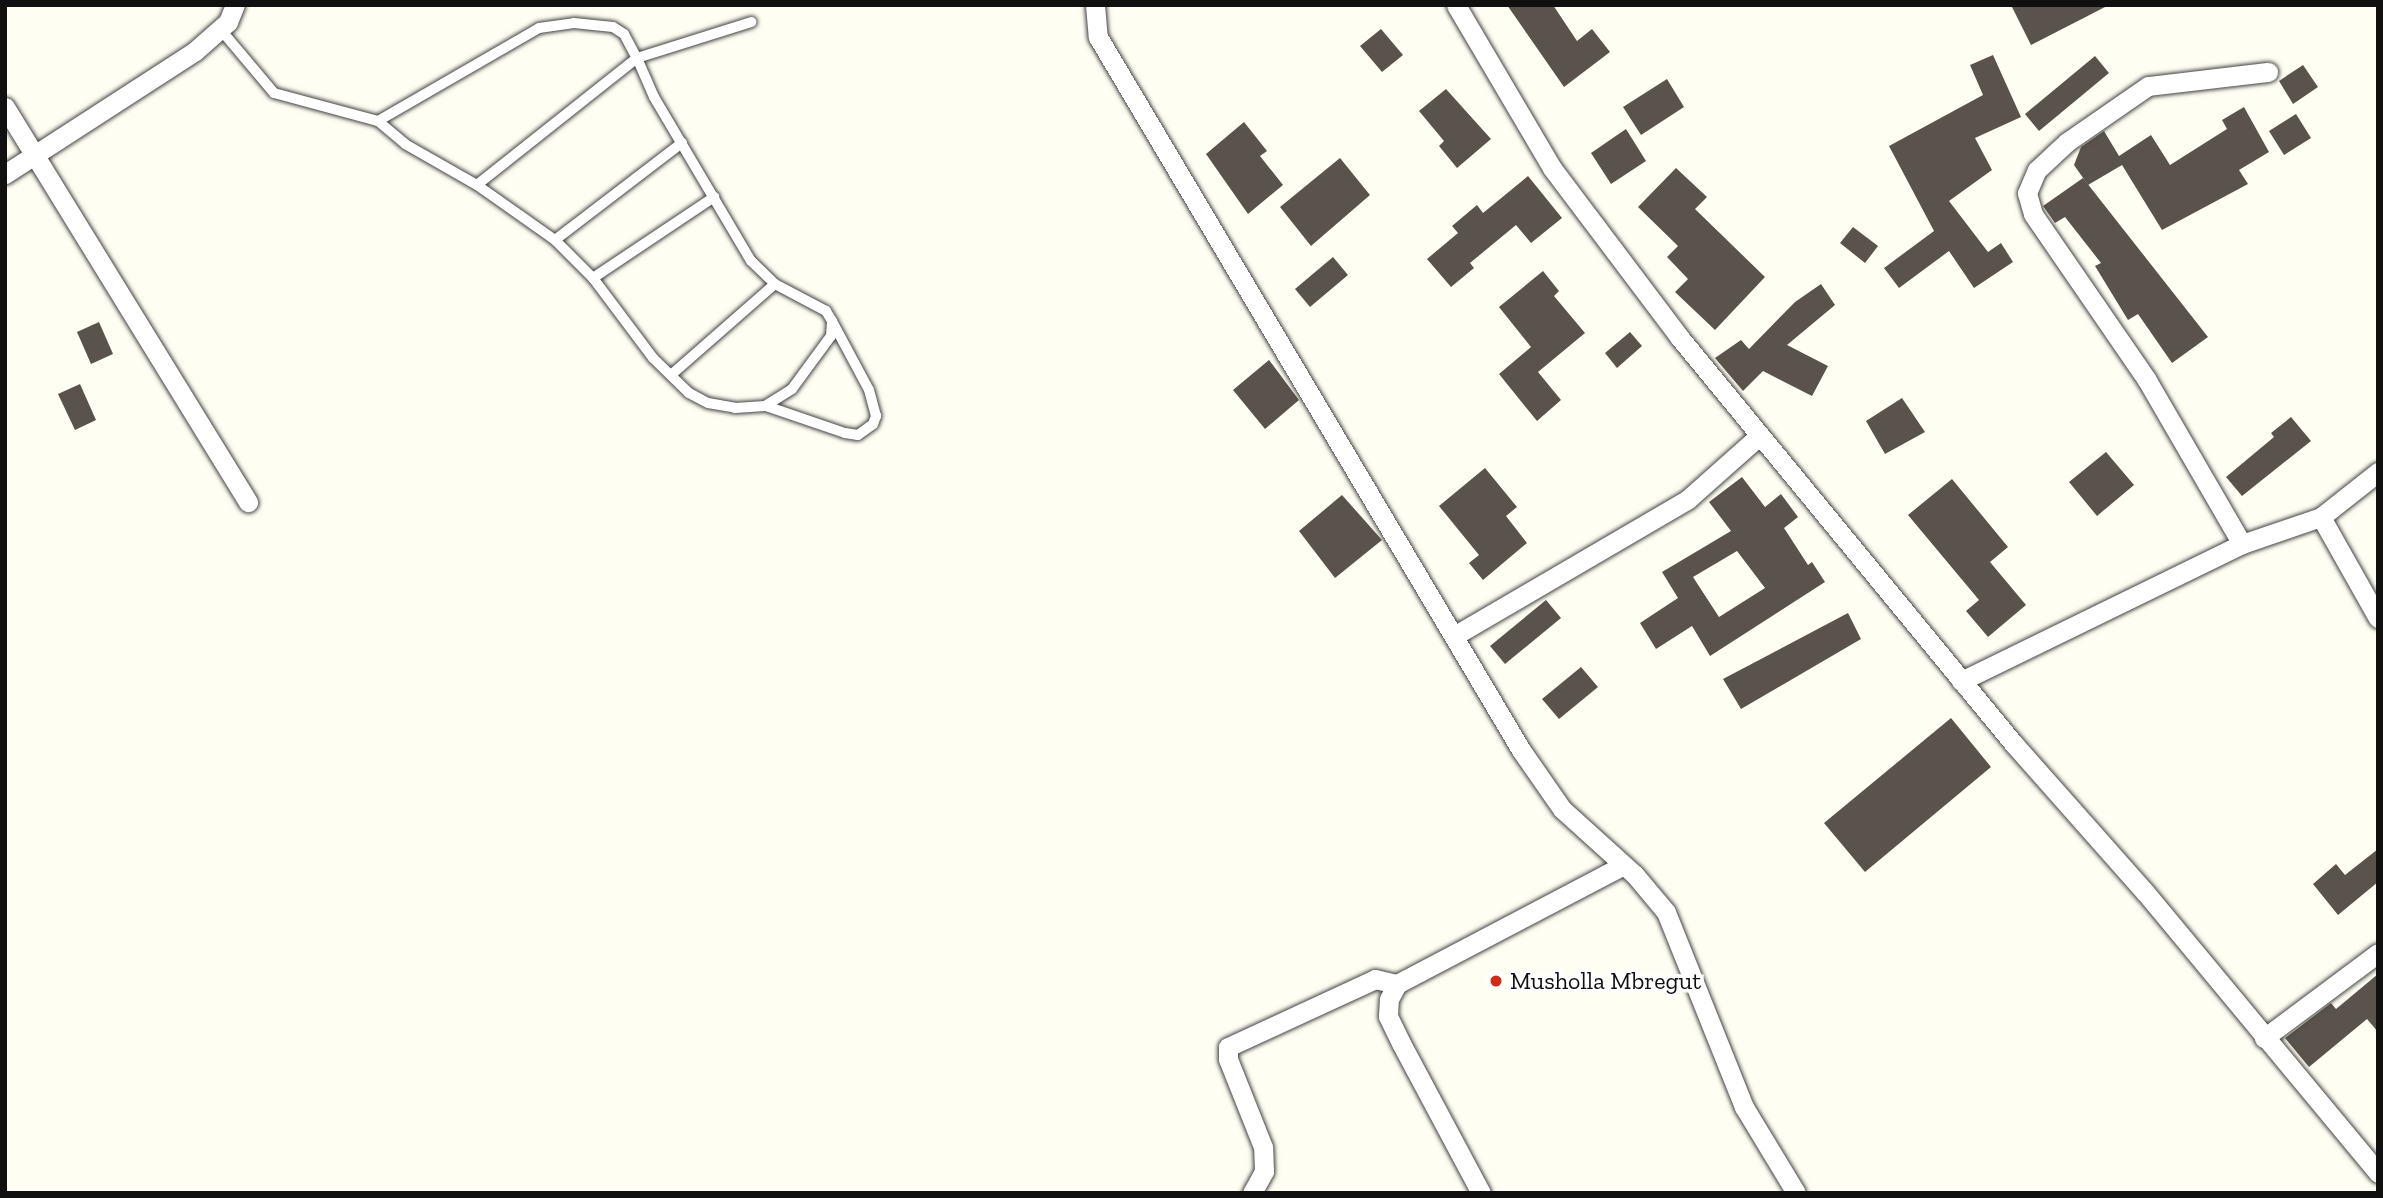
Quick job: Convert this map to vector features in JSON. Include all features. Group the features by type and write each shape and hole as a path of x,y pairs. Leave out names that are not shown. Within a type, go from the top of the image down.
{"street":[{"path":"5,174 221,30 235,5"},
{"path":"1095,5 1098,37 1521,750 1562,809 1622,866 1665,912 1744,1107 1796,1193"},
{"path":"1456,5 1589,222 1759,436 1961,681 2145,892 2264,1038 2341,1123 2378,1173"},
{"path":"2242,544 2147,380 2033,214 2027,193 2037,170 2067,142 2148,86 2268,72"},
{"path":"5,107 248,502"},
{"path":"1454,636 1688,499 1759,436"},
{"path":"1961,681 2242,544 2320,517 2378,472"},
{"path":"2320,517 2378,618"},
{"path":"1481,1193 1388,1016 1389,999 1397,984 1622,866"},
{"path":"2264,1038 2378,953"},
{"path":"1251,1193 1264,1171 1263,1147 1228,1059 1228,1047 1375,979 1397,984"}],"lane":[{"path":"477,185 637,58 751,22"},
{"path":"378,121 539,28 574,23 613,27 624,34 654,97 751,261 775,284 805,296 832,321 869,390 876,416 873,424 858,435 765,405"},
{"path":"221,30 261,81 287,99 333,107 378,121 405,144 477,185 555,240 593,278 613,309 671,375 708,403 736,408 778,401 808,370 831,336 832,321"},
{"path":"555,240 682,143"},
{"path":"593,278 713,197"},
{"path":"671,375 775,284"}],"building":[{"path":"1507,5 1553,5 1577,41 1592,29 1610,52 1564,87"},
{"path":"2011,5 2109,5 2031,45"},
{"path":"1381,29 1403,55 1382,72 1360,46"},
{"path":"1993,55 2021,117 1975,138 1992,170 1949,201 1988,252 2001,243 2013,262 1974,288 1949,251 1899,288 1884,268 1934,231 1889,146 1983,95 1970,65"},
{"path":"2095,56 2109,73 2039,131 2025,114"},
{"path":"2303,65 2318,87 2293,104 2279,81"},
{"path":"1667,79 1684,107 1641,135 1623,107"},
{"path":"1446,89 1491,139 1457,168 1439,146 1444,141 1419,111"},
{"path":"2244,107 2269,152 2239,170 2248,184 2162,230 2122,165 2088,185 2074,165 2081,147 2104,131 2119,156 2151,135 2170,165 2227,129 2222,120"},
{"path":"2296,114 2311,138 2284,155 2269,131"},
{"path":"1244,122 1267,151 1260,156 1283,185 1248,214 1206,154"},
{"path":"1626,129 1646,161 1611,184 1591,153"},
{"path":"1340,158 1370,195 1311,246 1280,207"},
{"path":"1676,168 1707,197 1695,209 1765,277 1715,330 1675,292 1688,279 1667,257 1678,246 1638,207"},
{"path":"1528,176 1562,218 1531,243 1516,225 1470,263 1474,268 1451,287 1427,259 1458,233 1452,226 1477,205 1483,213"},
{"path":"2083,178 2208,337 2172,363 2138,314 2128,320 2095,266 2101,263 2065,217 2055,223 2043,206"},
{"path":"1853,227 1878,246 1865,263 1840,243"},
{"path":"1333,257 1348,275 1310,307 1295,289"},
{"path":"1543,271 1559,291 1554,296 1585,333 1538,372 1561,400 1537,421 1499,374 1531,347 1499,307"},
{"path":"1821,284 1835,305 1787,345 1828,366 1812,396 1763,371 1743,391 1715,358 1741,340 1749,349 1795,302"},
{"path":"99,322 113,354 91,364 77,332"},
{"path":"1630,332 1642,346 1617,368 1605,353"},
{"path":"1269,360 1299,400 1265,429 1233,390"},
{"path":"80,384 96,420 75,430 58,394"},
{"path":"1902,398 1925,432 1885,454 1866,421"},
{"path":"2291,417 2311,441 2242,496 2226,477 2274,437 2271,433"},
{"path":"2106,452 2134,485 2097,516 2069,482"},
{"path":"1485,468 1517,507 1506,516 1527,543 1483,580 1469,563 1479,555 1439,506"},
{"path":"1742,477 1765,507 1781,494 1798,517 1784,528 1808,565 1812,562 1825,582 1710,656 1692,626 1656,649 1640,623 1678,598 1662,572 1731,531 1709,502","holes":["1737,551 1765,588 1719,617 1693,577"]},
{"path":"1952,479 2008,547 1990,562 2026,605 1988,637 1966,611 1979,600 1908,515"},
{"path":"1342,495 1382,540 1335,578 1299,531"},
{"path":"1546,600 1561,618 1505,664 1490,646"},
{"path":"1848,613 1861,639 1741,709 1723,679"},
{"path":"1581,667 1598,687 1559,719 1542,699"},
{"path":"1951,718 1991,767 1865,872 1824,823"},
{"path":"2378,849 2378,882 2338,915 2313,884 2336,864 2345,875"},
{"path":"2378,974 2378,1032 2367,1019 2309,1067 2285,1038 2331,1003 2336,1009"}],"place":[{"name":"Musholla Mbregut","path":"1496,981"}]}
